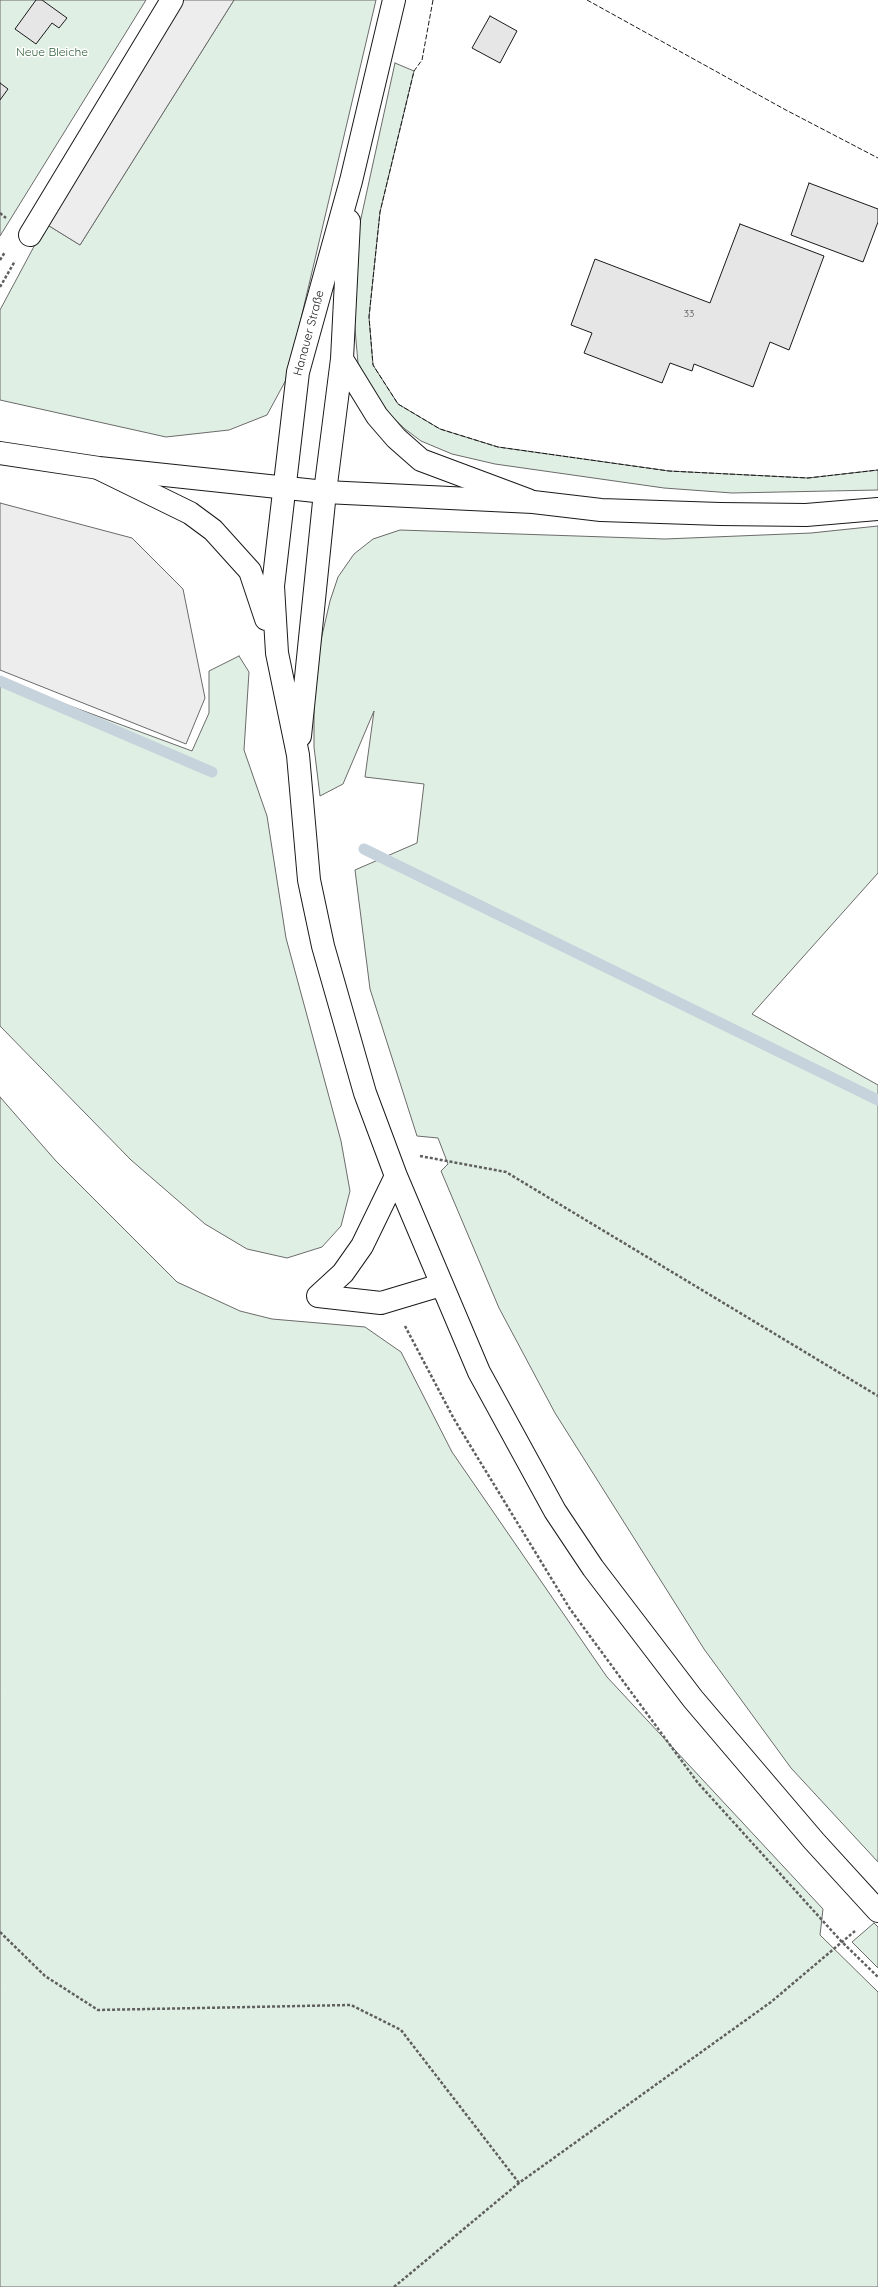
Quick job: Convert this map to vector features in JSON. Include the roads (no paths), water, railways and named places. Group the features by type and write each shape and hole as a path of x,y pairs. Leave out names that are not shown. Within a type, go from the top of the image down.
{"street":[{"path":"30,235 172,0"},
{"name":"Hanauer Straße","path":"276,653 273,586 283,488 298,372 351,181 394,0"},
{"name":"Hanauer Straße","path":"298,755 325,492 342,358 351,181"},
{"path":"342,358 377,416 396,438 421,460 533,502"},
{"path":"0,453 99,468 325,492 533,502 601,510 806,515 878,509"},
{"path":"99,468 190,513 213,530 234,551 250,571 276,653 298,755 309,880 323,946 361,1078 386,1149 478,1372 555,1511 593,1568 651,1646 742,1759 878,1911"},
{"path":"396,1176 362,1246 343,1274 318,1296 381,1303 442,1285"}],"waterway":[{"path":"0,681 212,772"},
{"path":"364,849 878,1100"}],"park label":[{"name":"Neue Bleiche","path":"52,52"}]}
